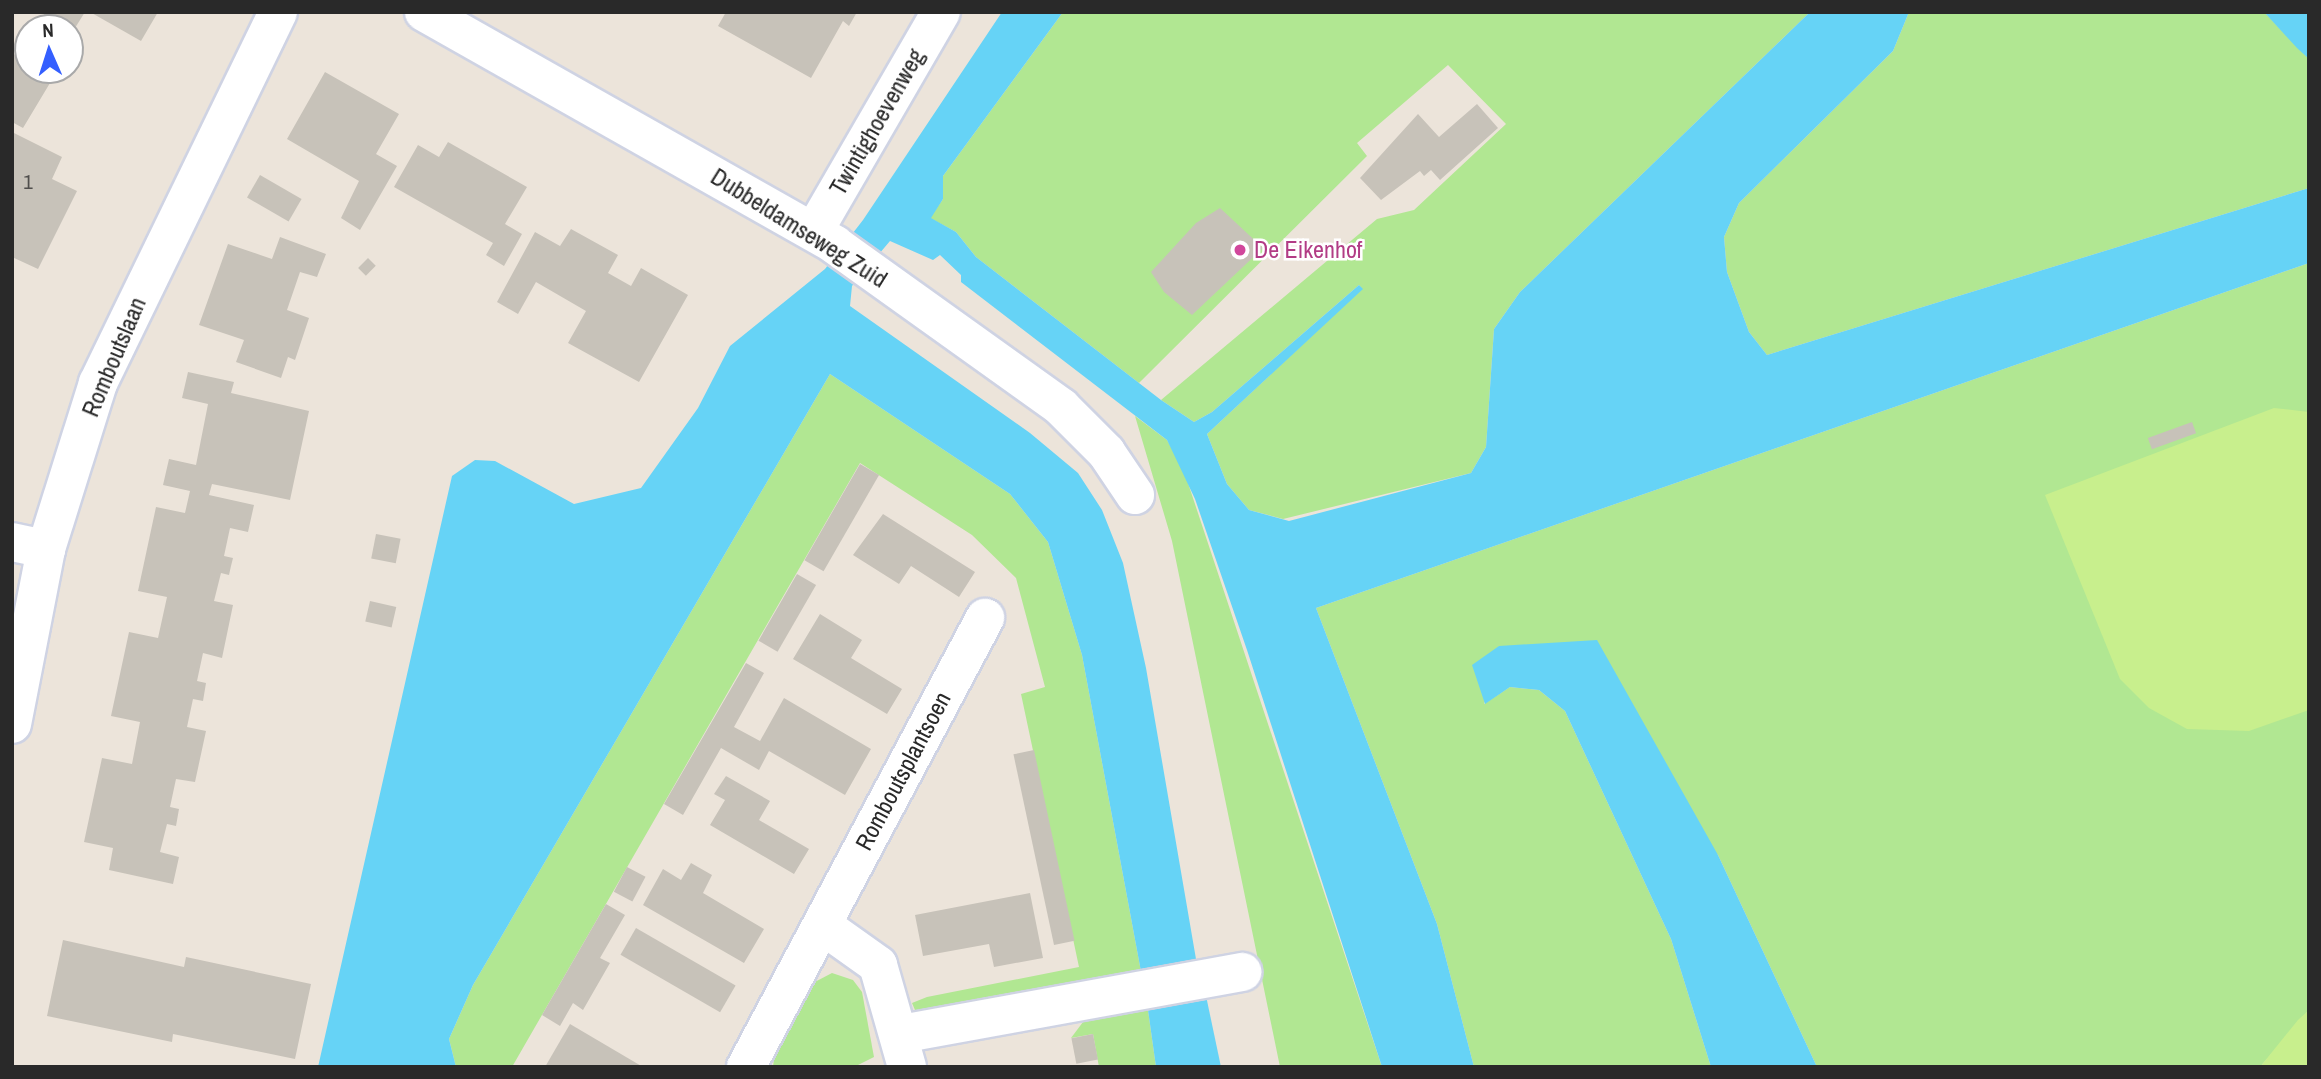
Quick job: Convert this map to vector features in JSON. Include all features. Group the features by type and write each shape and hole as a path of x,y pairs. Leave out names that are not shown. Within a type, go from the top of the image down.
{"street":[{"name":"Romboutslaan","path":"12,724 29,546 98,383 278,12"},
{"name":"Dubbeldamseweg Zuid","path":"424,12 824,238 873,271 1061,407 1107,452 1135,495"},
{"name":"Twintighoevenweg","path":"824,238 941,12"},
{"name":"Romboutsplantsoen","path":"746,1067 985,618"},
{"path":"822,925 878,965 904,1051 989,1020 1228,975"}],"green space":[{"path":"1063,12 1810,12 1520,292 1494,329 1486,447 1471,473 1283,519 1249,510 1227,484 1207,434 1362,289 1359,285 1212,412 1194,422 1161,400 1377,219 1414,210 1506,124 1448,65 1357,143 1367,156 1139,383 976,257 956,232 930,218 943,199 943,176"},
{"path":"1909,12 2264,12 2309,59 2309,188 1767,355 1749,332 1727,272 1724,237 1739,203 1893,51"},
{"path":"2309,263 2309,1010 2260,1067 1817,1067 1718,855 1499,646 1484,704 1510,687 1539,690 1565,711 1671,939 1711,1067 1474,1067 1437,924 1316,608"},
{"path":"830,374 1010,494 1048,542 1082,655 1142,977 921,1015 915,1010 912,1003 927,997 1079,967 1021,694 1045,687 1016,578 972,535 860,463 512,1067 456,1067 449,1039 473,985"},
{"path":"2274,408 2309,412 2309,710 2249,731 2187,729 2149,708 2120,679 2045,495"},
{"path":"1135,416 1167,440 1184,471 1382,1067 1280,1067 1172,541"},
{"path":"832,973 853,980 862,992 874,1057 854,1067 773,1067 775,1051 811,984"},
{"path":"1147,1003 1156,1067 1099,1067 1093,1034 1071,1038 1089,1014"},
{"path":"2309,1010 2309,1067 2260,1067 2298,1020"}],"water":[{"path":"1002,12 1063,12 943,176 943,199 931,218 956,232 976,257 1161,400 1194,422 1212,412 1359,285 1363,289 1207,434 1227,484 1249,510 1289,521 1471,473 1486,447 1494,329 1520,292 1810,12 1909,12 1893,51 1739,203 1724,237 1727,272 1749,332 1767,355 2309,188 2309,263 1316,608 1437,924 1474,1067 1382,1067 1247,650 1195,499 1167,440 961,282 961,275 940,255 933,260 890,241 852,286 850,306 1030,433 1078,473 1102,510 1123,563 1146,668 1196,959 1142,977 1082,655 1048,542 1010,494 830,374 473,985 449,1039 456,1067 318,1067 452,476 475,460 495,461 574,504 641,488 698,408 730,346 825,269 863,220"},
{"path":"2264,12 2309,12 2309,59 2297,48"},
{"path":"1597,640 1718,855 1817,1067 1711,1067 1671,939 1565,711 1539,690 1510,687 1485,704 1472,665 1499,646"},
{"path":"1205,991 1221,1067 1156,1067 1147,1003"}],"building":[{"path":"46,12 85,12 84,14 44,14"},
{"path":"90,12 158,12 141,41"},
{"path":"726,12 857,12 849,26 843,21 811,78 718,26"},
{"path":"12,53 14,84 49,84 23,128 12,122"},
{"path":"325,72 399,114 376,154 397,166 360,230 341,218 359,181 287,139"},
{"path":"1477,104 1498,128 1440,180 1431,170 1424,176 1420,171 1381,200 1360,178 1418,114 1439,137"},
{"path":"12,132 62,157 52,179 77,191 38,269 12,257"},
{"path":"448,142 527,187 505,224 522,234 504,266 486,255 493,243 394,187 418,145 439,157"},
{"path":"260,175 302,199 289,222 247,198"},
{"path":"1220,208 1263,248 1192,315 1164,292 1151,272 1196,223"},
{"path":"571,229 618,255 608,273 631,286 641,268 688,295 639,382 568,343 586,311 536,282 518,314 497,302 535,232 560,246"},
{"path":"280,237 326,254 317,277 300,272 287,310 309,318 295,360 288,357 281,378 236,362 244,340 199,325 228,244 272,259"},
{"path":"368,258 376,266 366,276 358,268"},
{"path":"188,372 234,382 231,393 309,411 290,500 212,484 209,495 254,505 248,532 230,528 224,556 233,558 229,575 221,573 214,601 233,605 222,658 203,653 197,681 206,683 203,701 193,699 187,727 206,731 195,782 176,779 170,807 179,809 176,826 167,824 160,852 179,857 173,884 109,870 113,848 84,842 102,758 132,764 140,722 111,716 129,632 158,638 167,597 138,591 156,507 185,513 190,491 163,485 169,459 196,465 208,404 182,398"},
{"path":"2192,422 2196,433 2152,449 2148,438"},
{"path":"860,464 879,475 824,571 804,560"},
{"path":"883,514 975,572 959,597 911,566 899,584 853,555"},
{"path":"376,534 401,539 396,563 371,559"},
{"path":"797,574 816,585 778,652 758,641"},
{"path":"370,601 396,607 392,628 365,621"},
{"path":"820,614 862,640 851,658 902,689 887,714 793,659"},
{"path":"746,663 764,673 734,727 760,741 784,698 871,749 845,795 769,751 759,770 721,748 683,815 664,804"},
{"path":"1034,750 1075,941 1054,945 1013,754"},
{"path":"726,776 770,801 759,820 809,849 794,874 710,825 725,800 714,794"},
{"path":"691,863 712,875 703,893 764,929 744,963 643,905 663,869 681,880"},
{"path":"627,867 646,877 632,902 614,892"},
{"path":"1030,893 1043,958 994,967 989,944 923,956 915,915"},
{"path":"606,904 625,915 600,958 610,963 583,1010 573,1003 560,1026 542,1015"},
{"path":"636,928 736,985 720,1012 620,955"},
{"path":"63,940 184,967 186,957 311,984 295,1059 173,1034 172,1042 47,1016"},
{"path":"570,1024 643,1067 545,1067"},
{"path":"1093,1034 1098,1060 1076,1064 1071,1038"}],"place":[{"name":"De Eikenhof","path":"1240,250"}]}
